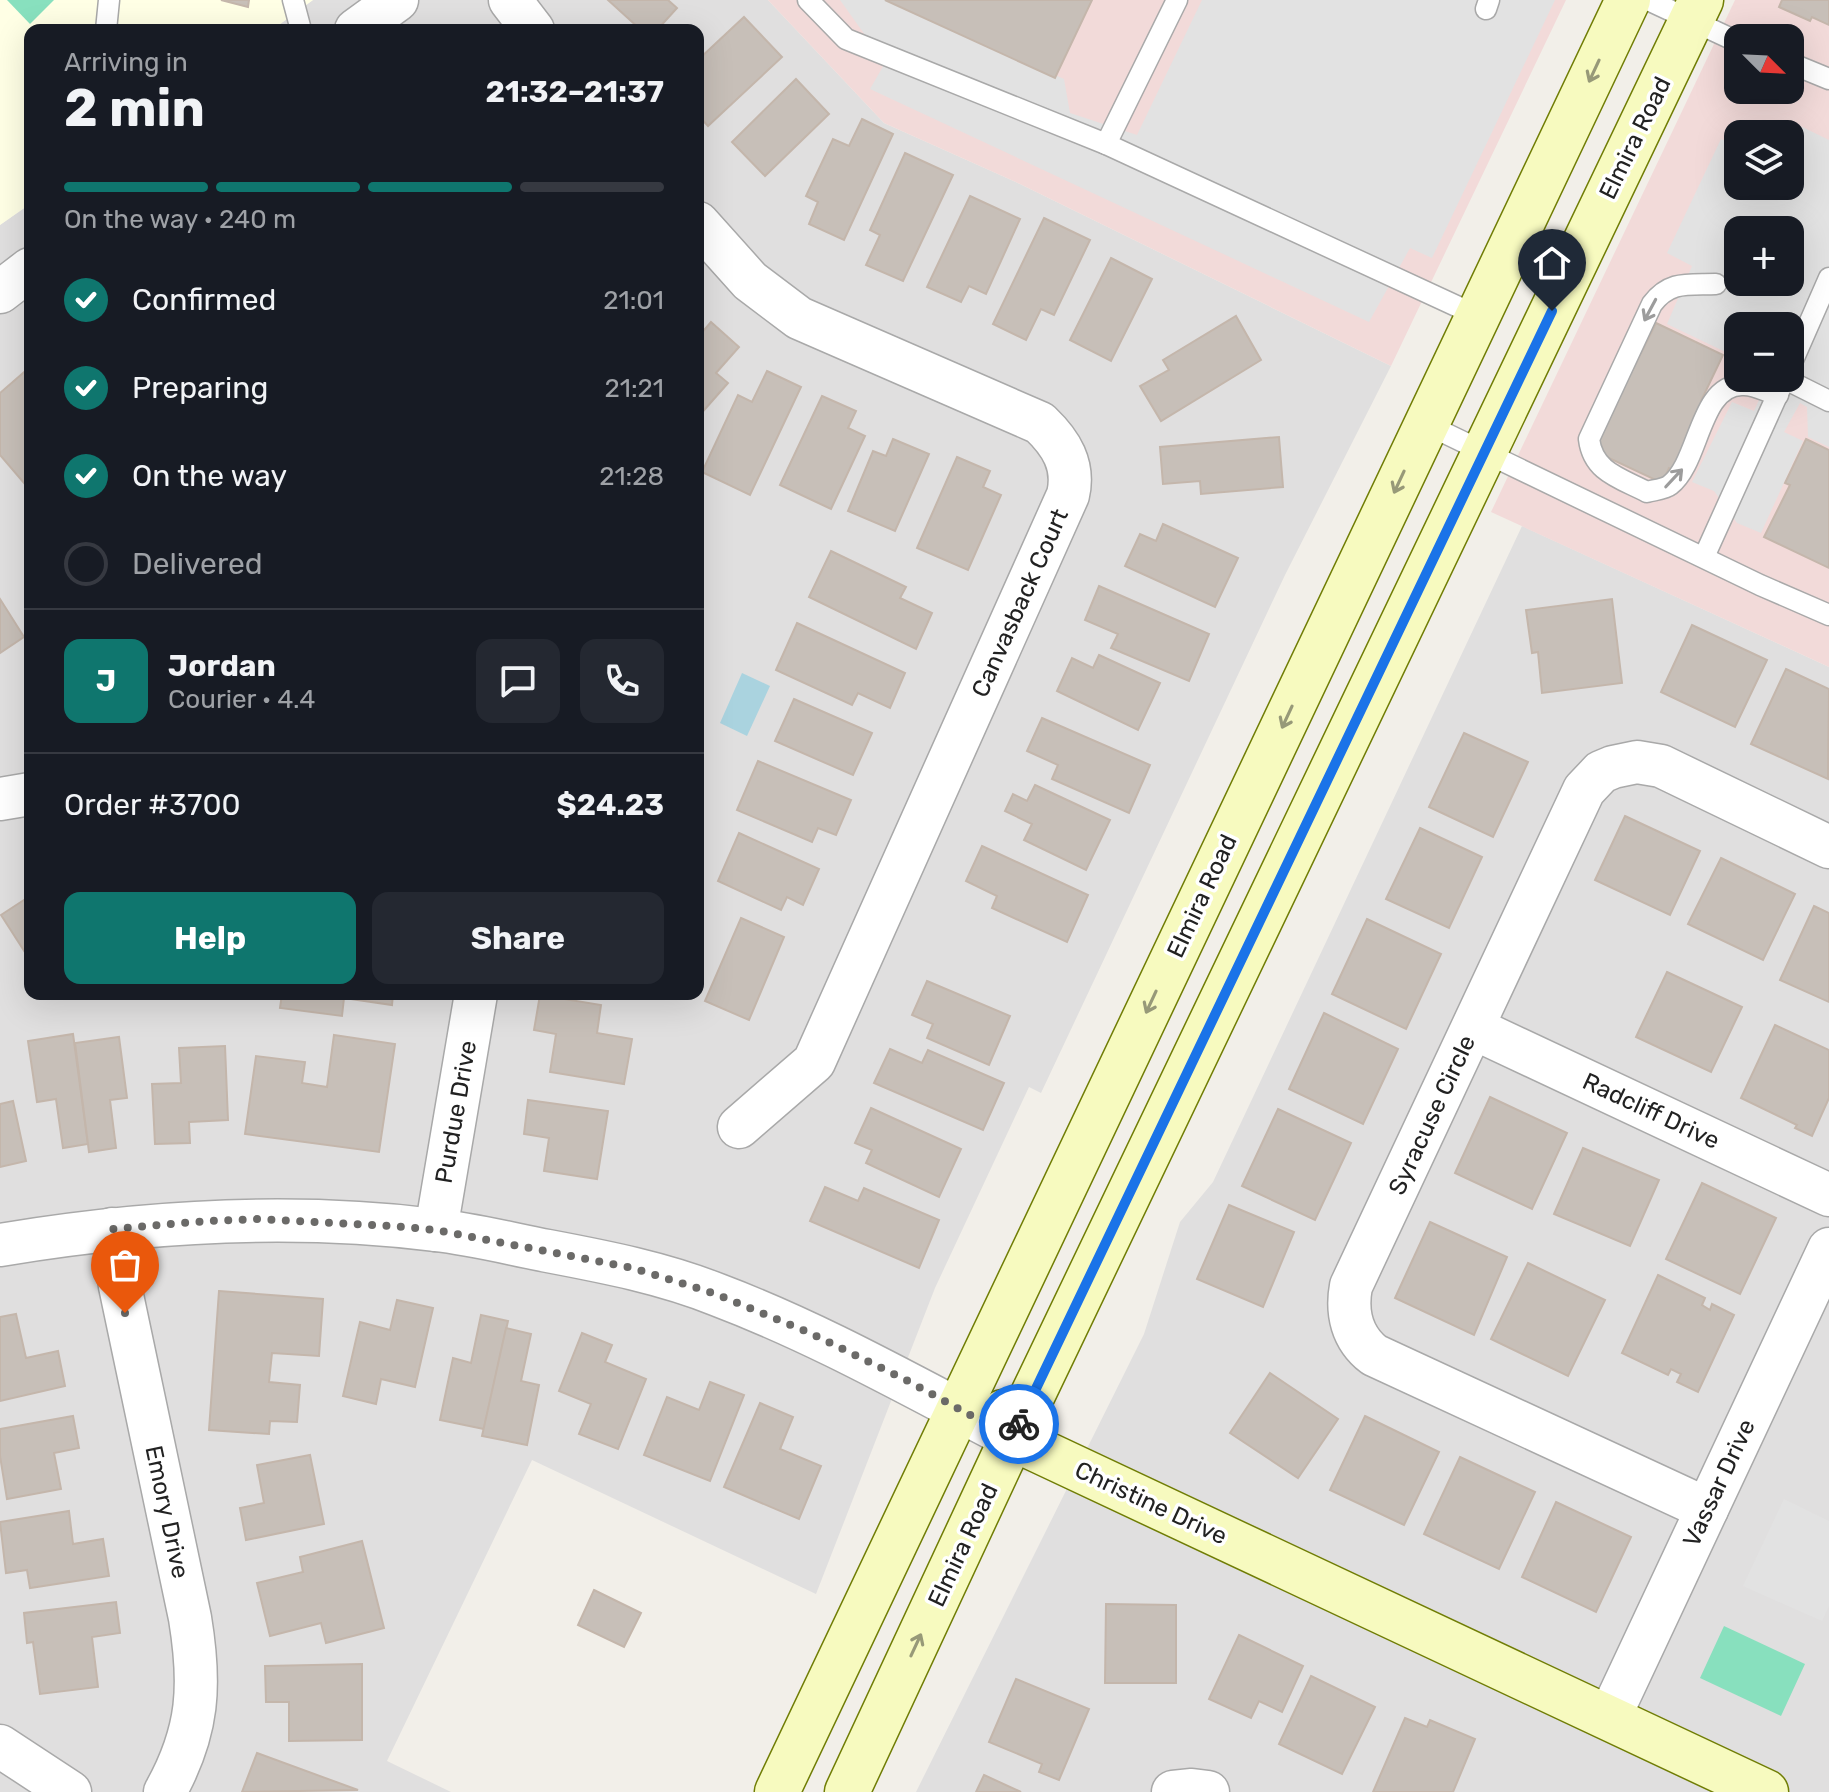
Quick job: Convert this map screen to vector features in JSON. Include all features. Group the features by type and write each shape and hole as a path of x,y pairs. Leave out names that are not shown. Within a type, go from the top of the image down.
{"main road":[{"name":"Elmira Road","path":"777,1792 1628,0"},
{"path":"1552,311 1599,156 1651,48 1652,29 1647,14 1637,0"},
{"name":"Elmira Road","path":"848,1789 1012,1438 1552,311 1691,7"},
{"path":"1484,453 1468,424 1468,403 1528,272 1564,134"},
{"path":"1012,1438 1005,1426 1004,1380 1077,1216 1105,1128 1118,1072"},
{"path":"848,1789 877,1663 958,1492 973,1453 972,1436 959,1410"},
{"name":"Christine Drive","path":"1012,1438 1766,1792"}],"street":[{"path":"364,24 397,0"},
{"path":"510,0 528,24"},
{"name":"Canvasback Court","path":"704,230 750,281 799,318 1040,423 1062,450 1072,479 1068,495 814,1062 739,1127"},
{"path":"0,292 24,274"},
{"name":"Syracuse Circle","path":"1707,1509 1382,1359 1367,1349 1357,1336 1350,1315 1351,1286 1579,799 1601,772 1637,762 1661,766 1829,847"},
{"path":"0,799 24,795"},
{"name":"Purdue Drive","path":"436,1230 475,1000"},
{"name":"Radcliff Drive","path":"1473,1028 1829,1195"},
{"name":"Christine Drive","path":"0,1245 112,1229 259,1219 436,1230 633,1268 681,1282 808,1332 908,1381 1012,1438"},
{"name":"Emory Drive","path":"112,1229 120,1286 197,1662 197,1698 192,1727 165,1792"},
{"name":"Vassar Drive","path":"1609,1718 1829,1249"},
{"path":"0,1746 70,1792"},
{"path":"1173,1792 1208,1792"}],"lane":[{"path":"107,24 109,0"},
{"path":"293,0 299,24"},
{"path":"808,0 846,39 1106,144 1478,316"},
{"path":"1106,144 1177,0"},
{"path":"1648,0 1691,7 1724,32"},
{"path":"1804,69 1829,79"},
{"path":"1804,335 1829,278"},
{"path":"1716,284 1676,285 1662,291 1652,304 1589,439 1591,455 1598,466 1647,492 1669,486 1681,471 1715,398 1724,390"},
{"path":"1704,557 1779,392"},
{"path":"1804,392 1829,401"},
{"path":"1426,424 1829,615"}],"shaded area":[{"path":"0,0 313,0 280,24 24,24 24,208 0,225"},
{"path":"313,0 768,0 884,123 1020,184 1391,366 1285,575 1041,1093 1029,1087 935,1288 816,1594 532,1460 387,1761 451,1792 0,1792 0,225 24,208 24,1000 704,1000 704,24 280,24"},
{"path":"768,0 1566,0 1391,366 1020,184 884,123"},
{"path":"840,0 885,0 1064,79 1070,113 1137,135 1202,0 1555,0 1432,258 1410,248 1369,322 870,89 885,63"},
{"path":"1735,0 1829,0 1829,667 1491,512"},
{"path":"1804,128 1829,140 1829,447 1808,437 1807,407 1800,403 1784,432 1803,441 1761,533 1737,523 1714,491 1692,482 1732,402 1754,411 1763,392 1804,392 1804,312 1724,312 1724,351 1667,324 1692,266 1667,253 1721,139 1724,140 1724,200 1804,200"},
{"path":"1522,526 1829,667 1829,1792 916,1792 1144,1334 1180,1222 1213,1182"},
{"path":"1784,1499 1829,1521 1829,1606 1822,1621 1743,1586"}],"green space":[{"path":"7,0 54,0 30,24"},
{"path":"1724,1626 1805,1664 1781,1716 1700,1678"}],"water":[{"path":"742,673 770,686 747,736 720,723"}],"building":[{"path":"221,0 249,0 248,7"},
{"path":"608,0 668,0 677,8 662,24 634,24"},
{"path":"885,0 1092,0 1055,78"},
{"path":"1782,0 1829,0 1829,25 1812,17 1810,21 1779,7"},
{"path":"744,17 782,57 708,126 704,122 704,54"},
{"path":"796,79 829,114 765,176 732,142"},
{"path":"862,119 893,134 844,240 809,224 818,202 806,196 833,139 849,146"},
{"path":"905,153 953,175 903,281 866,265 880,235 870,230"},
{"path":"970,196 1020,219 986,294 969,286 961,302 927,287"},
{"path":"1044,218 1090,240 1054,315 1041,309 1026,340 993,324"},
{"path":"1111,258 1152,279 1111,361 1070,340"},
{"path":"1236,316 1261,360 1161,421 1140,386 1169,370 1163,360"},
{"path":"711,322 739,347 716,373 728,383 704,410 704,330"},
{"path":"1656,323 1723,355 1701,401 1705,404 1673,470 1669,468 1662,483 1594,451 1617,403 1612,401 1626,371 1631,373"},
{"path":"767,371 801,387 750,495 704,473 704,468 738,395 752,402"},
{"path":"24,372 24,483 0,455 0,393"},
{"path":"822,396 856,411 848,428 865,436 831,509 780,485"},
{"path":"1279,437 1283,487 1201,494 1200,481 1163,484 1160,447"},
{"path":"893,439 929,454 895,531 848,511 873,451 886,456"},
{"path":"1806,439 1829,450 1829,568 1764,537 1790,485 1785,483"},
{"path":"957,457 990,471 983,487 1001,495 968,570 917,548"},
{"path":"1163,524 1238,558 1215,607 1125,566 1140,534 1156,541"},
{"path":"831,551 906,587 900,598 932,613 916,649 809,597"},
{"path":"1099,586 1209,634 1189,681 1111,648 1118,634 1085,620"},
{"path":"0,599 24,637 0,653"},
{"path":"1612,599 1622,683 1542,693 1538,652 1532,653 1526,610"},
{"path":"797,623 905,673 890,708 858,693 852,705 776,670"},
{"path":"1692,625 1767,660 1735,727 1661,692"},
{"path":"1099,655 1160,683 1138,730 1057,691 1072,658 1093,668"},
{"path":"1786,669 1829,689 1828,779 1751,744"},
{"path":"794,699 872,733 853,775 775,741"},
{"path":"1042,718 1150,765 1129,813 1052,779 1058,765 1027,751"},
{"path":"1464,733 1528,762 1493,837 1429,807"},
{"path":"758,761 851,800 836,835 818,828 812,842 737,810"},
{"path":"1035,785 1110,820 1086,870 1024,840 1032,824 1005,811 1013,794 1027,801"},
{"path":"1625,816 1700,851 1670,915 1595,880"},
{"path":"1420,828 1482,857 1449,928 1386,899"},
{"path":"739,833 819,869 803,905 787,897 781,910 718,881"},
{"path":"982,846 1088,895 1067,942 992,908 997,896 966,881"},
{"path":"1721,858 1795,894 1763,960 1688,924"},
{"path":"24,900 24,951 1,915"},
{"path":"1814,906 1829,913 1829,1002 1780,980"},
{"path":"741,918 784,937 749,1020 705,1001"},
{"path":"1367,919 1441,954 1406,1029 1332,994"},
{"path":"1667,972 1742,1007 1711,1072 1636,1037"},
{"path":"927,981 1010,1016 989,1065 927,1038 933,1024 912,1015"},
{"path":"281,1000 344,1000 342,1016 280,1008"},
{"path":"358,1000 392,1000 392,1005"},
{"path":"539,1000 570,1000 601,1005 597,1033 632,1039 624,1084 550,1072 556,1034 534,1030"},
{"path":"1324,1013 1398,1049 1363,1124 1289,1089"},
{"path":"1775,1025 1829,1050 1829,1098 1812,1136 1795,1128 1797,1125 1741,1098"},
{"path":"73,1034 88,1144 63,1148 56,1099 37,1102 28,1041"},
{"path":"334,1035 395,1044 379,1152 245,1134 256,1056 305,1062 302,1083 327,1087"},
{"path":"119,1037 127,1098 110,1100 116,1148 89,1152 75,1043"},
{"path":"225,1046 228,1120 189,1122 190,1143 155,1144 152,1084 181,1083 179,1048"},
{"path":"890,1049 922,1063 928,1050 1004,1083 983,1130 874,1083"},
{"path":"1490,1097 1567,1133 1532,1209 1455,1173"},
{"path":"528,1100 608,1111 597,1179 544,1171 549,1138 524,1134"},
{"path":"13,1101 26,1161 0,1167 0,1104"},
{"path":"871,1108 961,1149 939,1197 866,1163 872,1150 855,1143"},
{"path":"1278,1109 1351,1143 1315,1220 1242,1186"},
{"path":"1583,1148 1659,1180 1630,1246 1554,1214"},
{"path":"1702,1183 1776,1218 1740,1294 1666,1259"},
{"path":"825,1187 858,1201 864,1188 939,1220 919,1268 810,1221"},
{"path":"1229,1205 1294,1232 1263,1307 1197,1279"},
{"path":"1430,1222 1507,1257 1474,1335 1395,1298"},
{"path":"1528,1263 1605,1300 1568,1376 1491,1339"},
{"path":"1658,1275 1705,1298 1702,1305 1710,1310 1712,1304 1734,1315 1698,1392 1677,1382 1681,1374 1671,1369 1668,1375 1622,1353"},
{"path":"219,1291 323,1299 319,1356 272,1353 269,1382 300,1385 297,1422 270,1421 269,1434 209,1430"},
{"path":"397,1300 433,1308 415,1387 381,1379 376,1404 343,1396 360,1322 390,1330"},
{"path":"16,1314 26,1358 58,1351 65,1386 0,1401 0,1317"},
{"path":"481,1315 508,1321 484,1429 440,1420 453,1358 471,1363"},
{"path":"506,1328 531,1334 521,1381 539,1385 527,1445 482,1436"},
{"path":"582,1333 612,1345 605,1362 646,1379 618,1449 579,1434 591,1404 559,1391"},
{"path":"1270,1373 1338,1419 1298,1478 1230,1433"},
{"path":"710,1382 744,1395 710,1481 644,1455 667,1397 699,1410"},
{"path":"760,1403 793,1417 780,1449 821,1466 799,1519 724,1487"},
{"path":"73,1416 79,1448 54,1453 61,1489 7,1499 0,1456 0,1429"},
{"path":"1365,1416 1439,1452 1404,1525 1330,1490"},
{"path":"310,1455 324,1524 246,1540 240,1508 264,1503 257,1465"},
{"path":"1460,1457 1535,1492 1499,1569 1424,1534"},
{"path":"1556,1502 1631,1537 1596,1612 1522,1577"},
{"path":"69,1511 73,1544 103,1539 109,1576 30,1588 27,1570 6,1573 0,1522"},
{"path":"362,1541 384,1628 326,1643 321,1623 270,1636 257,1583 303,1572 300,1557"},
{"path":"594,1590 641,1613 624,1647 578,1625"},
{"path":"116,1602 120,1633 92,1637 98,1687 40,1694 33,1642 27,1643 24,1613"},
{"path":"1106,1604 1176,1605 1176,1683 1105,1683"},
{"path":"1239,1635 1303,1666 1282,1712 1259,1701 1251,1718 1209,1699"},
{"path":"362,1664 362,1740 289,1741 289,1702 266,1702 265,1666"},
{"path":"1311,1676 1375,1707 1342,1774 1279,1744"},
{"path":"1016,1679 1089,1709 1059,1780 1039,1772 1042,1764 989,1742"},
{"path":"1405,1718 1427,1727 1430,1720 1475,1739 1453,1792 1373,1792"},
{"path":"257,1753 358,1790 242,1792"},
{"path":"984,1775 1021,1792 976,1792"}],"way so far":[{"path":"125,1313 112,1229 259,1219 436,1230 670,1278 756,1309 808,1332 908,1381 1012,1438 1019,1424"}],"route":[{"path":"1019,1424 1552,311"}]}
